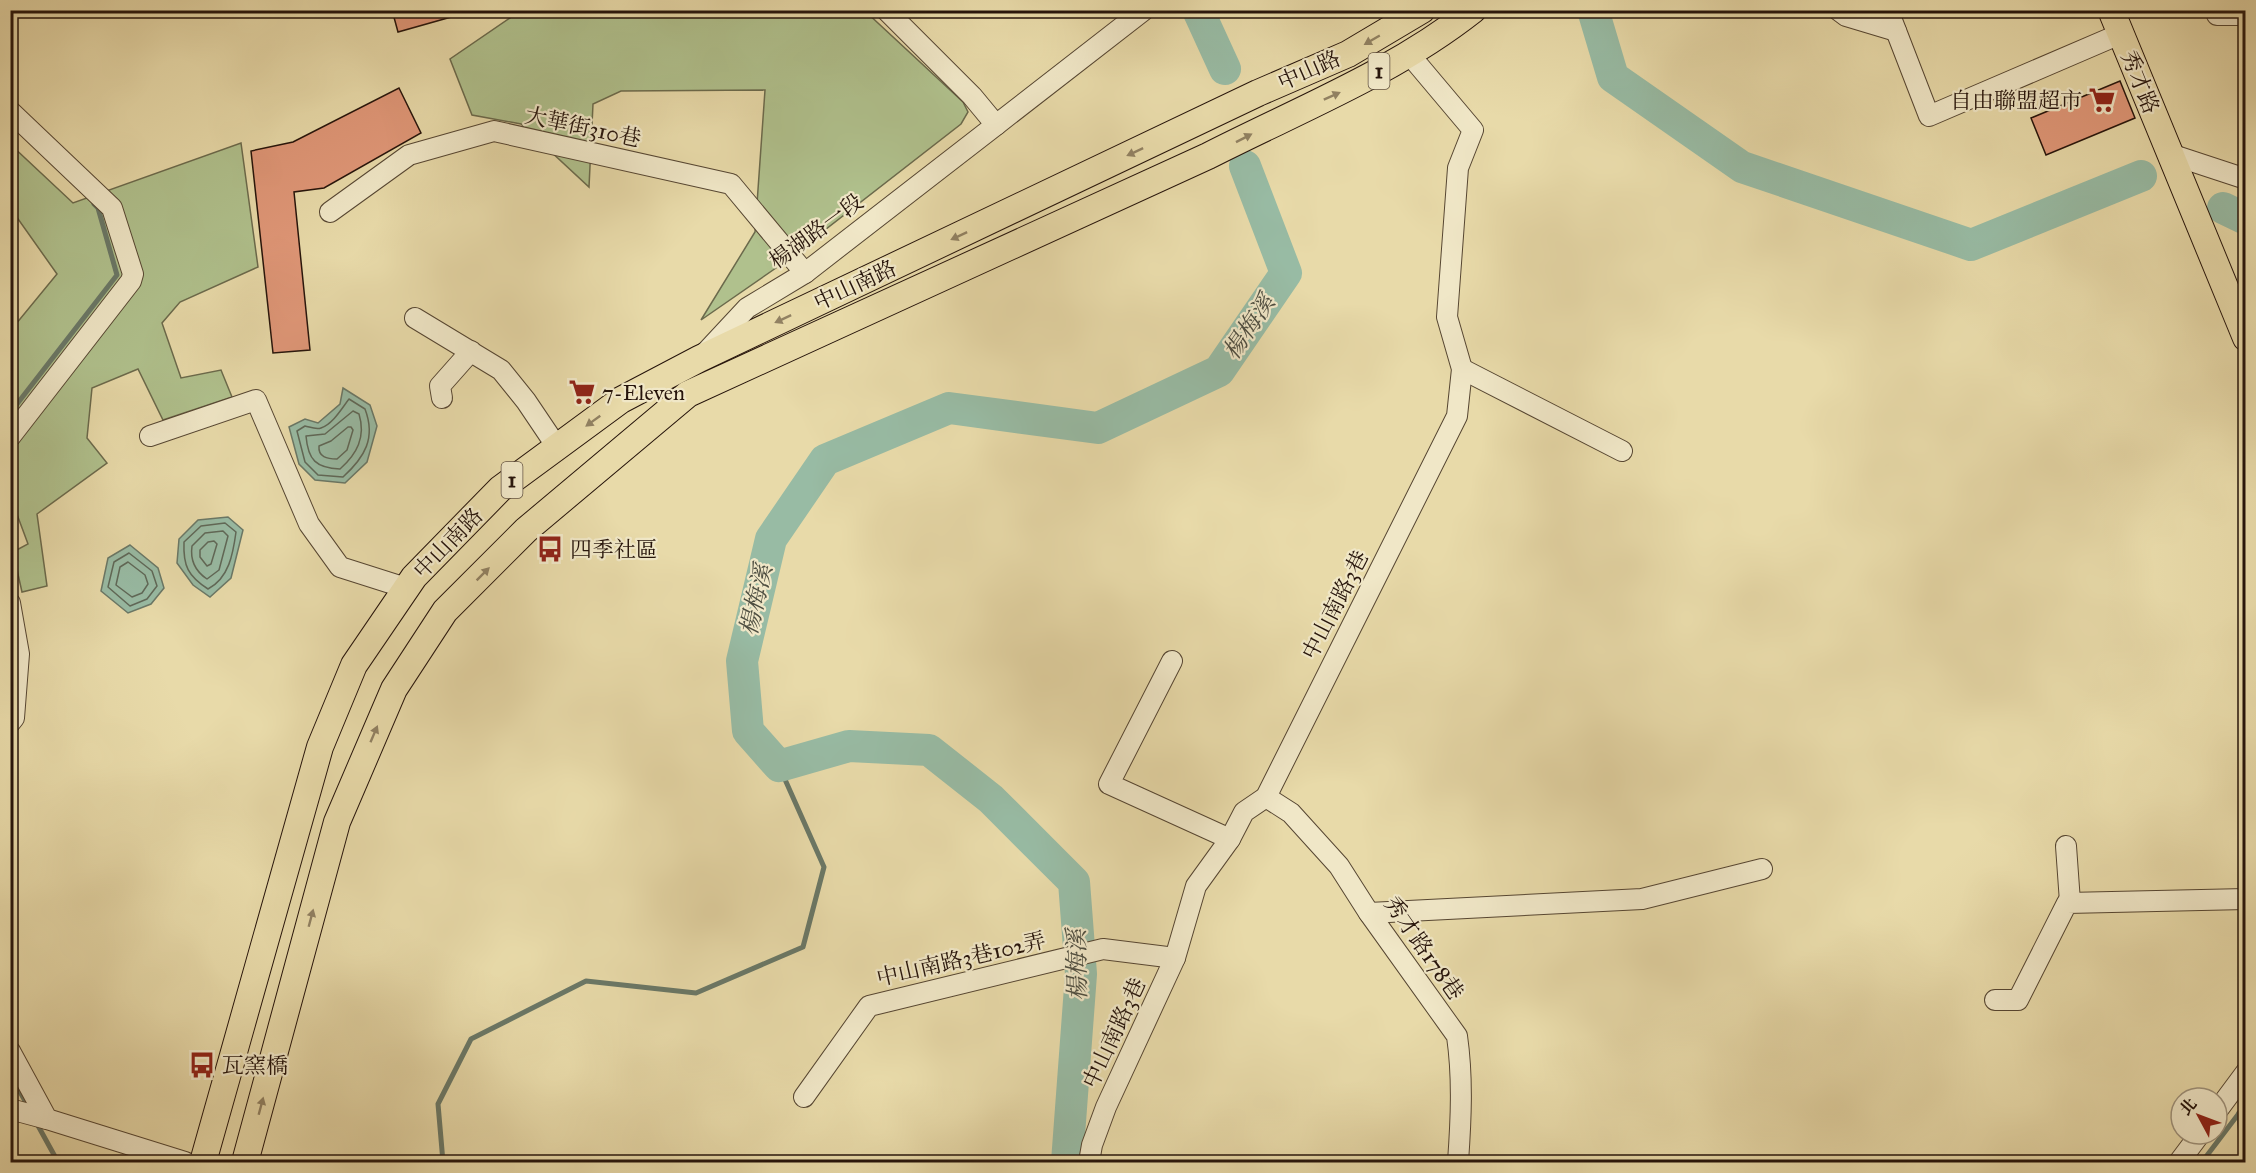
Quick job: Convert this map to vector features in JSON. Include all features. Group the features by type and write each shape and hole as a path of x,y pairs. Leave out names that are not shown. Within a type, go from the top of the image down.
{"main road":[{"name":"中山路","path":"1188,127 1347,54 1422,10"},
{"name":"中山路","path":"1208,156 1350,87 1440,36 1473,10"},
{"name":"秀才路","path":"2110,10 2246,338"},
{"name":"中山南路","path":"203,1162 320,747 354,665 414,577 500,489 621,400 699,359 1188,127"},
{"name":"中山南路","path":"245,1162 337,822 394,689 445,611 518,538 688,394 1208,156"}],"street":[{"path":"886,10 972,96 996,125"},
{"name":"楊湖路一段","path":"688,394 699,359 747,308 805,273 1144,10"},
{"path":"1838,10 1846,16 1892,20 1929,116 2120,34"},
{"path":"2217,15 2246,15"},
{"name":"中山南路3巷","path":"1089,1162 1092,1145 1106,1107 1175,958 1196,886 1230,839 1244,812 1266,797 1457,416 1462,369 1447,317 1458,168 1473,130 1408,54"},
{"path":"10,111 112,208 133,274 131,281 10,437"},
{"name":"大華街310巷","path":"330,212 409,155 494,131 731,184 805,273"},
{"path":"2170,154 2246,179"},
{"path":"415,318 501,370 526,400 557,447"},
{"path":"442,398 440,386 471,351"},
{"path":"1462,369 1622,452"},
{"path":"150,436 256,400 309,524 340,567 406,588"},
{"path":"10,603 19,654 14,717 10,723"},
{"path":"1172,662 1108,784 1230,839"},
{"name":"秀才路178巷","path":"1266,797 1291,813 1339,866 1369,913 1457,1036 1460,1055 1461,1113 1458,1162"},
{"path":"2066,846 2070,902"},
{"path":"1369,913 1642,899 1762,869"},
{"path":"1995,1000 2018,1000 2067,903 2246,899"},
{"name":"中山南路3巷102弄","path":"804,1097 869,1006 1104,949 1175,958"},
{"path":"10,1051 31,1115 185,1162"},
{"path":"2229,1095 2246,1072"},
{"path":"2179,1162 2191,1146"}],"shaded area":[{"path":"563,10 575,13 607,10 865,11 963,102 968,112 961,124 776,268 701,320 755,232 765,90 621,91 593,104 589,187 521,124 472,115 450,59 520,11"},
{"path":"241,143 258,267 180,302 162,323 181,378 221,370 232,397 163,420 138,369 92,388 87,438 107,463 37,514 47,586 22,592 13,552 28,544 15,509 11,511 11,330 57,274 11,209 10,144 73,203"}],"water":[{"path":"343,388 370,405 377,426 367,462 345,483 315,480 299,464 289,427 305,419 318,423 340,404"},
{"path":"228,517 243,530 231,578 210,597 193,585 177,563 179,539 198,520"},
{"path":"130,545 158,568 164,588 151,604 128,613 101,591 108,558"}],"building":[{"path":"392,10 476,10 398,32"},
{"name":"自由聯盟超市","path":"2120,81 2135,118 2046,155 2031,118"},
{"path":"399,88 421,133 324,188 294,192 310,350 273,353 251,151 293,142"}],"waterway":[{"name":"楊梅溪","path":"1198,10 1225,69"},
{"path":"1593,10 1613,77 1742,167 1971,245 2141,176"},
{"name":"楊梅溪","path":"1067,1162 1081,974 1074,882 991,799 929,750 849,746 779,766 748,731 742,661 771,539 825,460 949,408 1098,428 1219,371 1286,273 1245,166"},
{"path":"10,413 117,275 98,208 94,204"},
{"path":"2223,208 2246,219"},
{"path":"443,1162 438,1104 471,1039 586,981 696,993 803,947 824,867 779,766"},
{"path":"10,1074 29,1108"},
{"path":"2202,1162 2246,1104"},
{"path":"2239,1113 2243,1162"},
{"path":"36,1122 58,1162"}],"place":[{"name":"自由聯盟超市","path":"2102,100"},
{"name":"7-Eleven","path":"582,392"},
{"name":"四季社區","path":"550,549"},
{"name":"瓦窯橋","path":"202,1065"}]}
